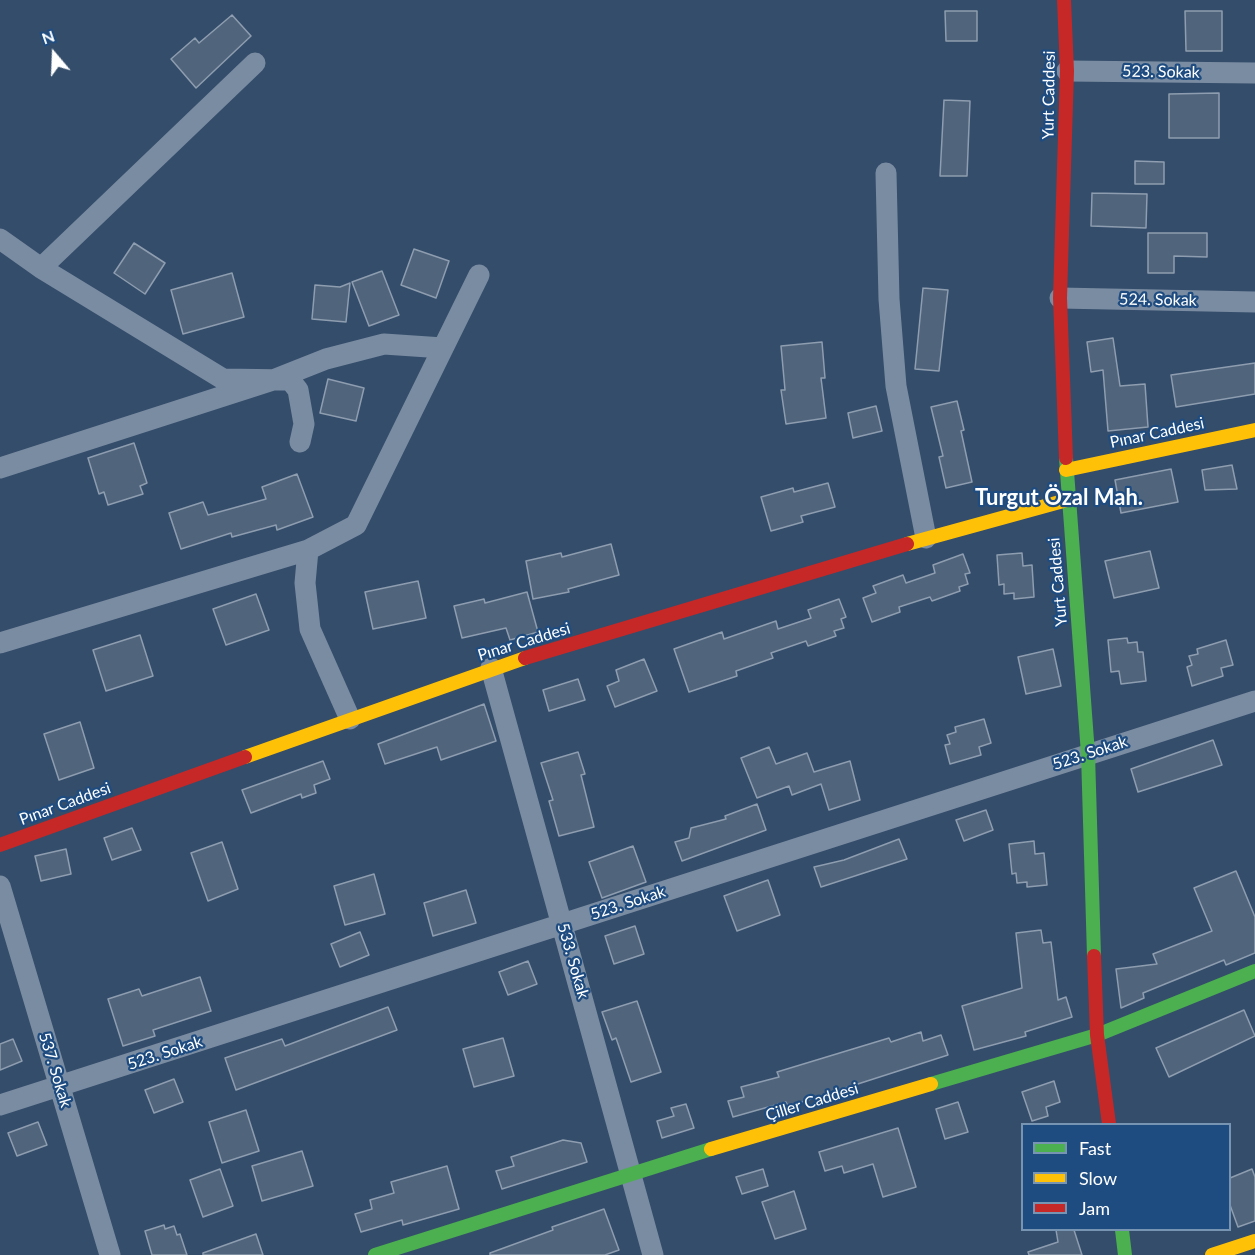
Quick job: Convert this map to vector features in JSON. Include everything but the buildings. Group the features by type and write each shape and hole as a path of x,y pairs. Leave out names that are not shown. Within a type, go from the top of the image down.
{"street":[{"name":"Yurt Caddesi","path":"1064,0 1067,71 1060,298 1067,501 1088,754 1097,1035 1109,1123"},
{"path":"40,268 255,63"},
{"name":"523. Sokak","path":"1067,71 1255,73"},
{"path":"886,173 889,299 896,386 926,538"},
{"path":"0,239 40,268 223,379 290,380 298,390 304,424 300,442"},
{"path":"0,643 308,550 356,525 479,275"},
{"name":"524. Sokak","path":"1060,298 1255,302"},
{"path":"0,468 273,380 326,359 384,344 443,348"},
{"name":"Pınar Caddesi","path":"1066,470 1255,430"},
{"name":"Pınar Caddesi","path":"0,845 491,668 926,538 1067,501"},
{"path":"308,550 305,583 310,629 350,719"},
{"name":"533. Sokak","path":"491,668 653,1255"},
{"name":"523. Sokak","path":"0,1105 60,1088 1255,701"},
{"name":"537. Sokak","path":"0,886 110,1255"},
{"name":"Çiller Caddesi","path":"375,1255 632,1173 1097,1035 1255,971"},
{"path":"1122,1231 1125,1255"},
{"path":"1212,1255 1255,1241"}],"traffic: fast":[{"path":"1066,458 1088,754 1094,956"},
{"path":"931,1084 1097,1035 1255,971"},
{"path":"375,1255 711,1149"},
{"path":"1122,1231 1125,1255"}],"traffic: slow":[{"path":"1066,470 1255,430"},
{"path":"907,544 1067,500"},
{"path":"245,757 525,658"},
{"path":"711,1149 931,1084"},
{"path":"1212,1255 1255,1241"}],"traffic: jam":[{"path":"1064,0 1067,71 1060,298 1066,458"},
{"path":"525,658 907,544"},
{"path":"0,845 245,757"},
{"path":"1094,956 1097,1035 1109,1123"}],"district":[{"name":"Turgut Özal Mah.","path":"1059,498"}]}
